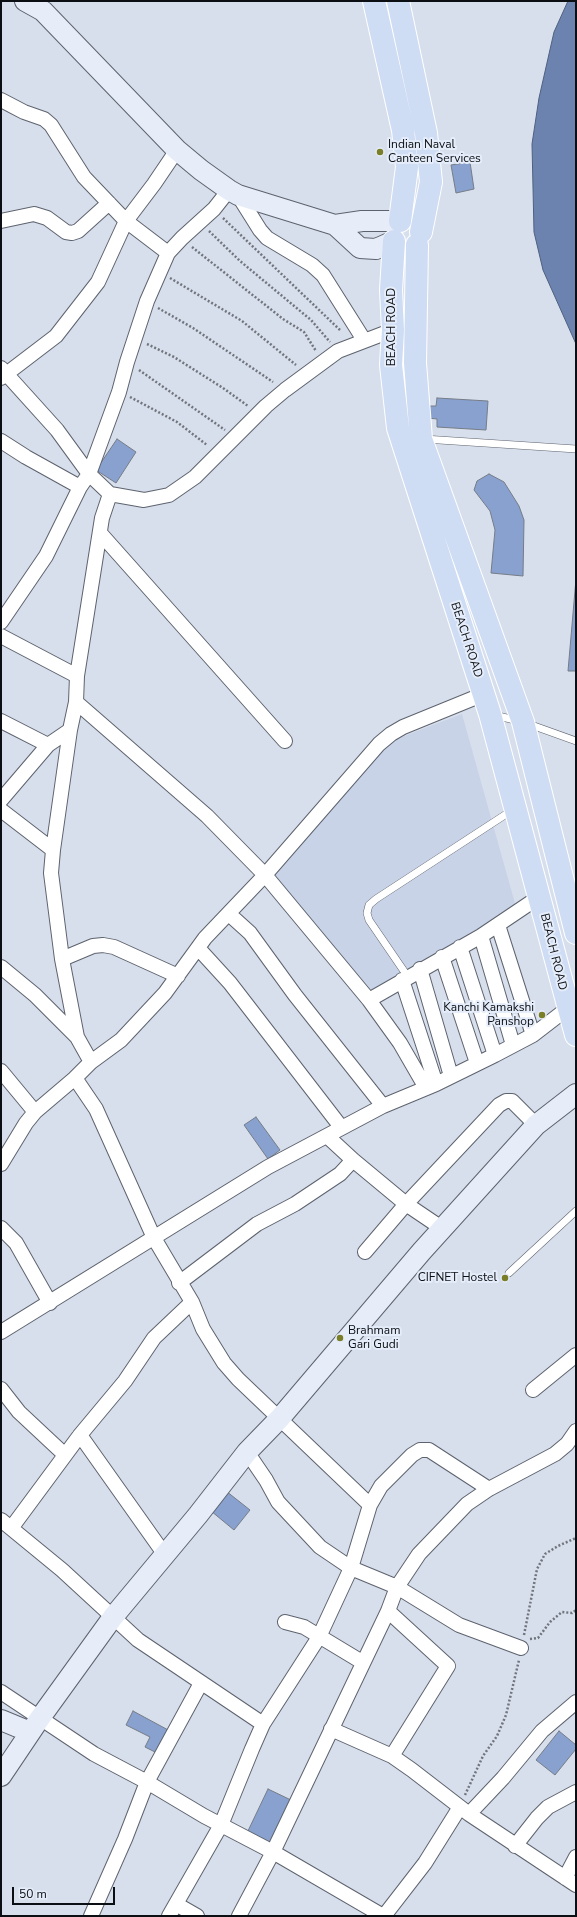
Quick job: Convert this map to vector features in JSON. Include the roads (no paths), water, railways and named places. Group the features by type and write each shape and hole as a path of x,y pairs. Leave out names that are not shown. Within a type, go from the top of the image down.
{"main road":[{"name":"BEACH ROAD","path":"374,1 403,130 407,167 397,231 391,290 393,330 391,365 398,428 487,704 576,1035"},
{"name":"BEACH ROAD","path":"398,1 426,133 431,182 419,238 415,363 422,439 523,722 576,933"},
{"path":"397,231 404,220 414,221 419,238"}],"street":[{"path":"25,1 43,11 177,150 201,170 233,192 335,225 360,248 376,249 397,231"},
{"path":"1,100 24,112 44,119 51,125 84,177 126,221 168,253"},
{"path":"177,150 126,221 98,282 56,336 3,373 57,430 89,474 110,494 144,500 169,495 195,478 234,437 285,390 338,352 359,342 393,330"},
{"path":"1,622 46,556 80,487 89,474 119,392 127,362 148,301 168,253 182,238 233,192"},
{"path":"233,192 267,238 312,265 323,275 359,342"},
{"path":"1,221 34,214 47,218 66,232 72,233 78,231 109,203"},
{"path":"335,225 362,221 397,231"},
{"path":"1,441 26,457 80,487"},
{"path":"77,1037 62,959 51,873 70,730 76,702 77,676 102,518 110,494"},
{"path":"100,532 285,741"},
{"path":"1,636 77,676"},
{"path":"76,702 153,767 207,816 265,875 369,1000 431,1086"},
{"path":"1,1164 26,1123 35,1112 75,1078 91,1062 121,1040 165,993 198,948 265,875 379,744 391,734 487,704"},
{"path":"1,721 48,745"},
{"path":"4,791 48,745 70,730"},
{"path":"1,810 53,850"},
{"path":"369,1000 420,969 481,936 539,897"},
{"path":"229,914 250,933 295,995 383,1106"},
{"path":"498,925 533,1035"},
{"path":"481,936 513,1045"},
{"path":"62,959 93,946 103,945 114,947 178,976"},
{"path":"460,947 495,1055"},
{"path":"198,948 230,983 341,1127"},
{"path":"442,957 477,1063"},
{"path":"2,969 35,995 77,1037 91,1062"},
{"path":"420,969 451,1076"},
{"path":"405,979 431,1086"},
{"path":"1,1332 268,1167 383,1106 431,1086 533,1035 568,1008"},
{"path":"1,1071 35,1112"},
{"path":"75,1078 96,1109 154,1238 179,1283 192,1302 203,1329 224,1362 238,1379 370,1505"},
{"path":"1,1776 35,1725 112,1617 165,1555 247,1452 280,1418 422,1251 536,1125 576,1094"},
{"path":"365,1252 406,1204 502,1103 506,1101 516,1104 536,1125"},
{"path":"327,1136 352,1160 406,1204 443,1229"},
{"path":"179,1283 256,1224 295,1204 340,1174 352,1160"},
{"path":"1,1228 16,1243 50,1303"},
{"path":"192,1302 154,1338 125,1381 65,1455 6,1524 138,1640 263,1724"},
{"path":"534,1390 576,1355"},
{"path":"1,1389 19,1412 65,1455"},
{"path":"239,1916 273,1852 398,1587 418,1554 468,1504 489,1489 555,1454 567,1444 576,1431"},
{"path":"80,1435 165,1555"},
{"path":"169,1916 221,1825 263,1724 319,1637 351,1568 370,1505 381,1486 412,1455 420,1450 429,1450 489,1489"},
{"path":"247,1452 266,1480 278,1502 320,1547 351,1568 398,1587 459,1625 521,1648"},
{"path":"388,1611 448,1666 392,1756"},
{"path":"285,1622 304,1627 362,1662"},
{"path":"91,1916 120,1852 147,1782 201,1683"},
{"path":"1,1692 35,1725"},
{"path":"1,1720 35,1725 94,1754 147,1782 221,1825 273,1852 383,1916 464,1810 503,1778 542,1731 576,1702"},
{"path":"331,1729 392,1756 515,1846 570,1881 576,1857"},
{"path":"515,1846 537,1818 548,1807 576,1792"},
{"path":"176,1904 197,1916"}],"lane":[{"path":"422,439 576,449"},
{"path":"487,704 523,722 576,741"},
{"path":"405,979 369,920 367,913 370,905 376,899 515,808"},
{"path":"509,1273 576,1210"}],"water":[{"path":"568,1 576,1 576,344 543,270 534,232 532,144 539,98 554,32"}],"place":[{"name":"Indian Naval Canteen Services","path":"380,152"},
{"name":"Kanchi Kamakshi Panshop","path":"542,1015"},
{"name":"CIFNET Hostel","path":"505,1278"},
{"name":"Brahmam Gari Gudi","path":"340,1338"}]}
